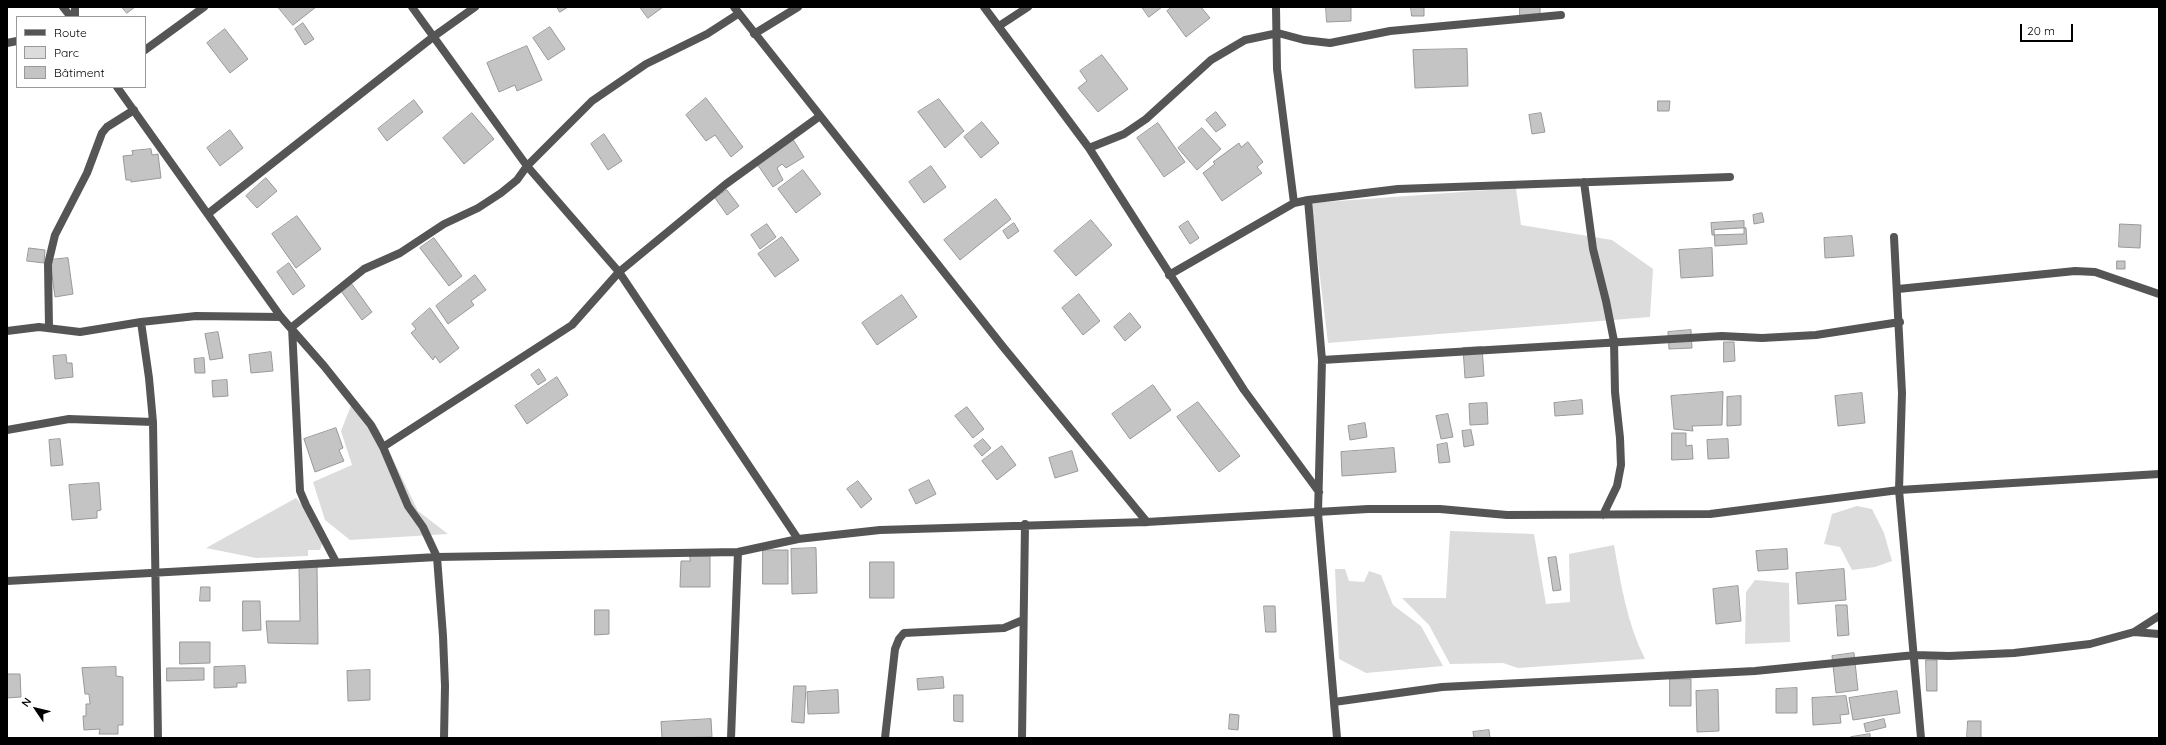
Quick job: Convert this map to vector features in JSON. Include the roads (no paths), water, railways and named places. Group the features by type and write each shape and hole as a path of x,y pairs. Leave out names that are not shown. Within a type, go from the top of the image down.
{"street":[{"path":"63,7 70,16"},
{"path":"146,49 204,7"},
{"path":"412,7 527,166 619,272 798,539"},
{"path":"209,213 433,37 475,7"},
{"path":"754,34 798,7"},
{"path":"984,7 1089,148 1244,390 1319,492"},
{"path":"999,26 1028,7"},
{"path":"1276,7 1278,33 1277,69 1294,203"},
{"path":"292,327 364,269 400,253 444,224 478,208 501,193 517,180 527,166 592,101 646,64 707,34 736,10 1004,348 1147,522"},
{"path":"1089,148 1124,134 1146,119 1211,60 1245,40 1278,33 1304,40 1330,43 1390,31 1561,15"},
{"path":"118,88 209,213 281,317 292,327 371,425 383,447 408,506 423,528 437,557 444,650 444,738"},
{"path":"49,328 48,264 55,235 87,173 102,133 107,127 134,110"},
{"path":"383,447 572,325 619,272 726,184 820,116"},
{"path":"1169,275 1294,203 1308,200 1398,189 1730,177"},
{"path":"1584,182 1593,249 1614,341 1615,392 1620,438 1621,466 1617,486 1603,515"},
{"path":"1308,200 1322,360 1318,513 1337,738"},
{"path":"1894,237 1900,322 1902,393 1899,490 1915,655 1921,738"},
{"path":"1898,289 2075,271 2095,272 2159,294"},
{"path":"7,331 39,327 80,332 141,322 196,316 281,317"},
{"path":"141,322 149,378 153,422 158,738"},
{"path":"1322,360 1614,341 1722,336 1762,338 1816,335 1900,322"},
{"path":"292,327 300,491 336,562"},
{"path":"7,430 42,422 69,419 153,422"},
{"path":"7,581 437,557 738,552 798,539 880,530 1025,524 1147,522 1403,508 1508,516 1710,514 1899,490 2159,474"},
{"path":"1022,738 1025,524"},
{"path":"731,738 738,552"},
{"path":"1334,702 1442,687 1755,671 1915,655 1949,656 2014,653 2090,644 2134,632 2159,616"},
{"path":"885,738 895,648 899,639 904,633 1004,628 1024,620"},
{"path":"2134,632 2159,634"}]}
